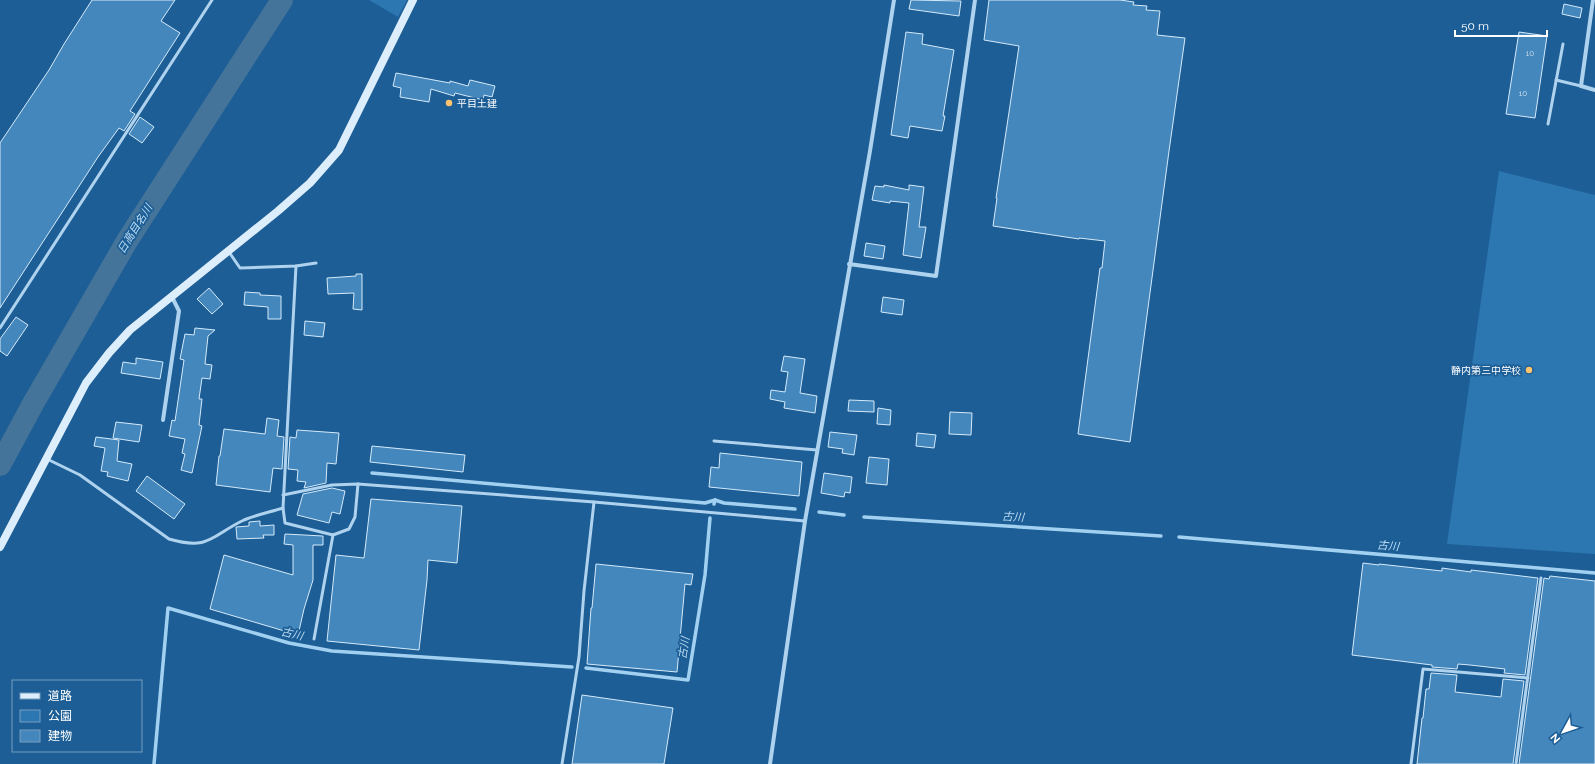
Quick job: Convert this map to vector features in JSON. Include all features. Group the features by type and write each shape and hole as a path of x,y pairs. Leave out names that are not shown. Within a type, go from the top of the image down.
{"street":[{"path":"0,547 86,383 109,353 130,330 278,211 310,183 339,150 413,0"},
{"path":"770,764 805,520 870,151 894,0"},
{"path":"849,264 936,276 975,0"},
{"path":"1593,0 1581,86 1595,90"},
{"path":"163,420 179,311 172,297"}],"lane":[{"path":"0,328 212,0"},
{"path":"1548,124 1563,44"},
{"path":"1556,80 1581,86"},
{"path":"228,251 240,268 296,266 316,263"},
{"path":"296,266 283,495 285,523 333,535 349,529 355,517 358,484"},
{"path":"714,441 817,450"},
{"path":"47,459 80,475 169,539 184,544 196,544 214,538 244,520 283,508"},
{"path":"283,495 332,485 358,484 805,520"},
{"path":"562,764 579,657 584,591 594,502"},
{"path":"314,639 333,535"},
{"path":"1516,764 1541,578"},
{"path":"1411,764 1423,669 1528,678"}],"green space":[{"path":"369,0 407,0 398,17"},
{"name":"静内第三中学校","path":"1499,171 1595,195 1595,554 1447,544"}],"building":[{"path":"92,0 175,0 161,21 180,33 130,111 135,114 124,131 119,128 98,157 0,308 0,143 49,70"},
{"path":"911,0 961,1 959,16 909,9"},
{"path":"989,0 1120,0 1134,2 1133,5 1147,6 1146,10 1160,11 1157,35 1185,38 1130,442 1078,434 1100,268 1102,268 1105,241 1079,239 993,226 1019,46 984,40"},
{"path":"1564,4 1582,8 1580,18 1562,14"},
{"path":"906,32 923,34 922,44 954,50 943,116 945,116 942,131 910,126 908,138 891,135"},
{"path":"1519,32 1547,36 1535,118 1506,114"},
{"path":"396,73 450,83 450,81 468,86 470,80 495,86 492,97 484,95 483,100 455,93 454,96 431,89 429,102 400,97 401,88 393,86"},
{"path":"140,117 154,127 142,143 129,134"},
{"path":"884,185 909,190 909,185 924,187 919,227 926,227 921,258 903,255 909,203 890,201 890,203 872,200 875,186 884,187"},
{"path":"866,243 885,246 883,259 864,256"},
{"path":"356,274 362,274 362,310 353,309 354,293 328,294 327,278 356,276"},
{"path":"209,288 223,304 212,314 197,299"},
{"path":"245,292 260,293 260,295 281,296 281,319 268,319 268,307 244,305"},
{"path":"883,297 904,300 902,315 881,312"},
{"path":"16,317 28,325 7,356 0,351 0,339"},
{"path":"305,321 325,323 323,337 304,335"},
{"path":"195,328 215,330 208,336 205,364 212,365 210,379 202,378 199,399 202,399 199,425 202,426 192,473 181,470 185,454 182,453 185,439 169,436 172,420 175,421 184,360 180,359 185,334 194,335"},
{"path":"784,356 805,359 800,393 817,396 815,413 784,408 785,402 770,399 771,390 785,392 788,372 781,371"},
{"path":"136,358 163,362 160,379 121,373 123,362 136,364"},
{"path":"849,400 874,401 874,412 848,411"},
{"path":"878,408 891,410 890,425 877,424"},
{"path":"950,412 972,413 971,435 949,434"},
{"path":"267,418 279,420 277,436 284,437 282,469 273,468 270,492 216,485 224,429 265,434"},
{"path":"116,422 142,425 139,442 113,438"},
{"path":"297,430 339,433 336,464 327,463 326,483 304,488 306,482 297,481 298,470 288,469 290,437 296,438"},
{"path":"830,432 857,435 854,455 842,453 843,449 828,447"},
{"path":"917,433 936,435 934,448 916,446"},
{"path":"96,437 119,440 117,461 132,464 128,481 107,476 108,472 101,471 105,448 94,446"},
{"path":"372,446 465,455 463,472 370,462"},
{"path":"720,453 802,462 799,496 709,487 711,467 719,468"},
{"path":"869,457 889,459 887,485 866,483"},
{"path":"824,473 852,477 850,493 845,492 844,497 821,493"},
{"path":"147,476 185,504 174,519 136,491"},
{"path":"332,488 345,491 340,514 332,512 329,523 297,515 303,494"},
{"path":"371,499 462,506 457,563 428,560 419,650 327,641 336,555 364,558"},
{"path":"260,521 260,526 274,525 274,535 263,535 264,538 237,539 236,527 249,526 249,522"},
{"path":"285,534 323,536 323,545 313,545 313,580 298,635 210,609 224,555 293,575 293,545 284,544"},
{"path":"1363,563 1442,571 1442,568 1471,572 1471,570 1538,578 1525,675 1504,673 1505,669 1458,664 1457,669 1432,667 1432,665 1352,655"},
{"path":"596,564 693,574 691,585 685,584 677,672 587,664"},
{"path":"1550,576 1595,581 1595,764 1519,764 1544,578 1549,579"},
{"path":"1431,673 1457,675 1455,692 1501,697 1503,679 1524,681 1513,764 1417,764 1426,689 1429,689"},
{"path":"582,695 673,708 664,764 572,764"}],"waterway":[{"name":"日高目名川","path":"0,465 34,402 127,241 282,0"},
{"path":"372,473 705,503 715,500"},
{"name":"古川","path":"714,504 715,500 724,503 795,509"},
{"name":"古川","path":"819,512 844,515"},
{"name":"古川","path":"864,517 1161,536"},
{"name":"古川","path":"586,668 688,680 705,575 710,518"},
{"name":"古川","path":"1179,537 1595,573"},
{"name":"古川","path":"154,764 168,608 289,643 332,651 572,667"}],"place":[{"name":"平目土建","path":"449,103"},
{"name":"静内第三中学校","path":"1529,370"}]}
